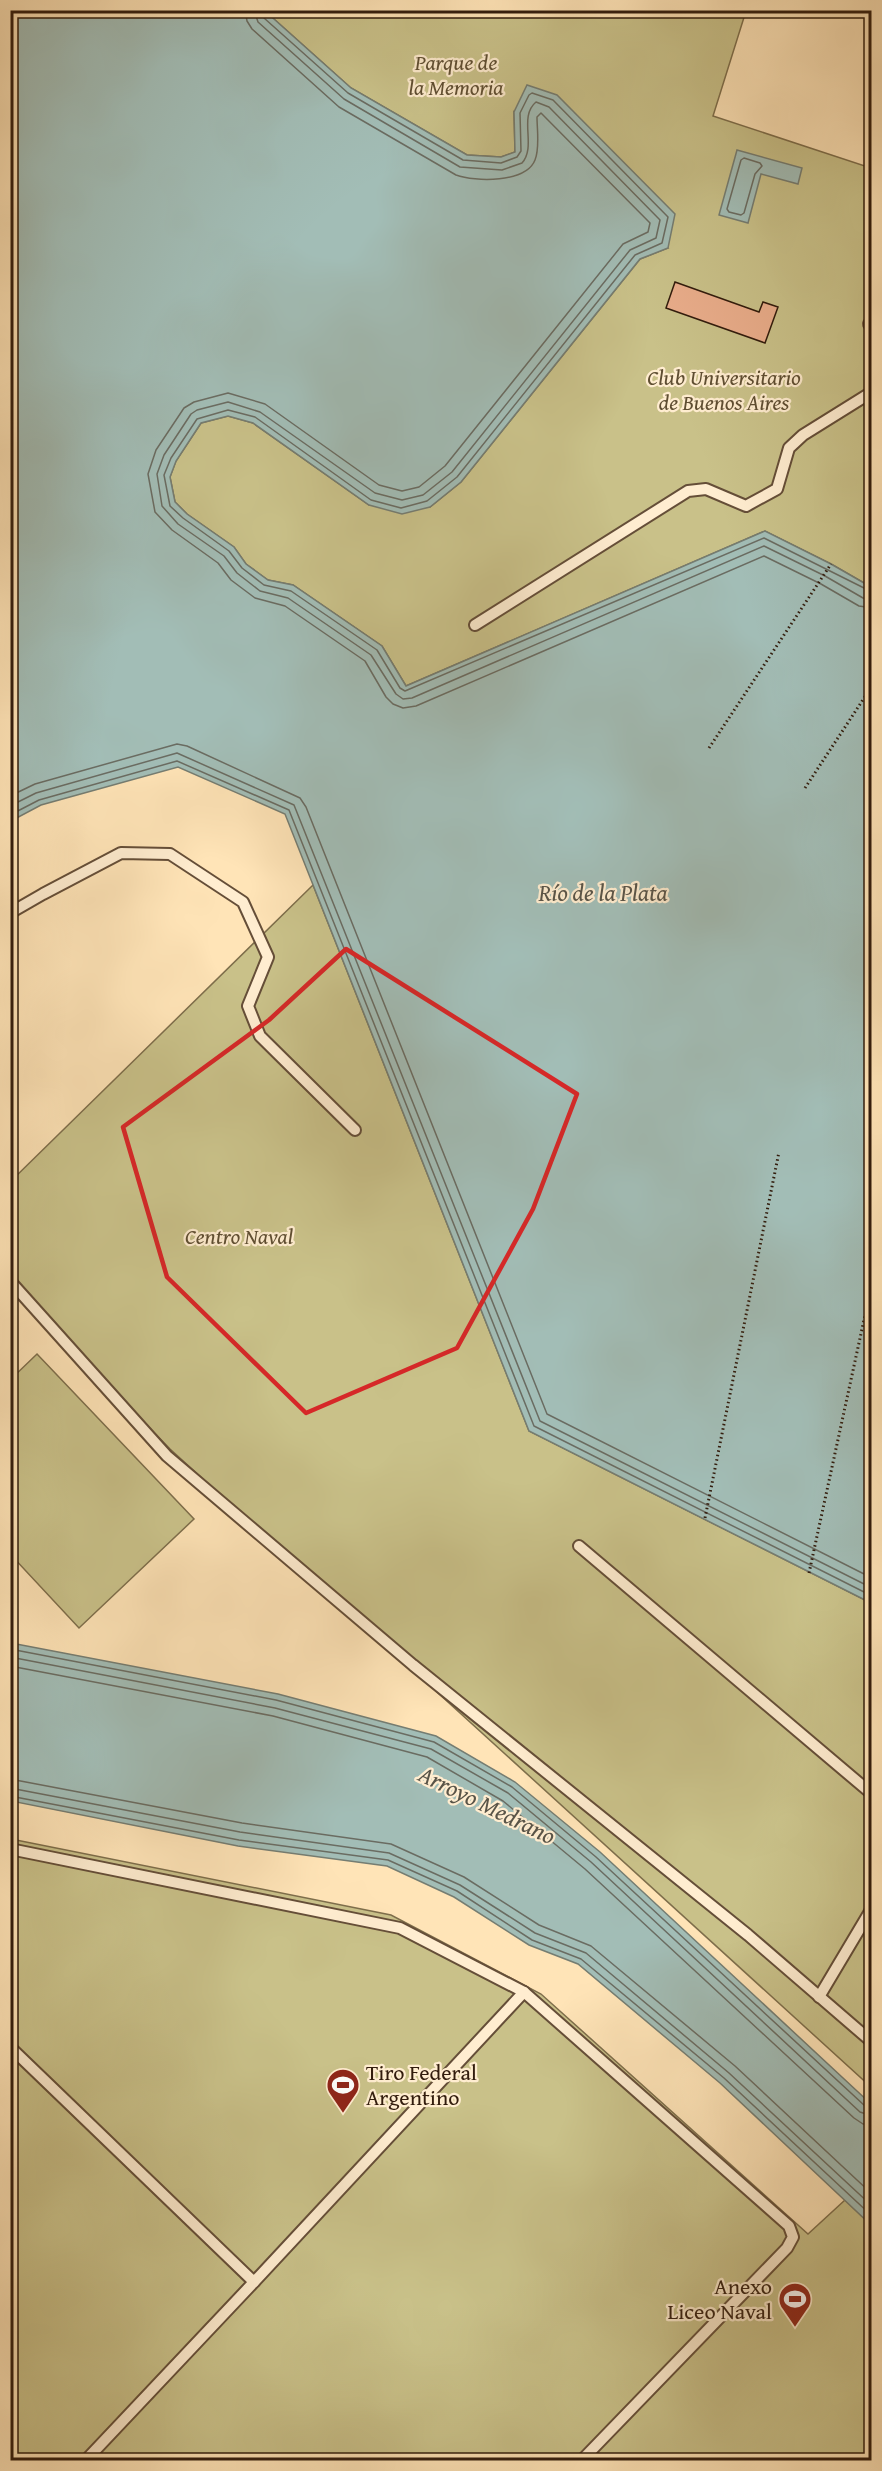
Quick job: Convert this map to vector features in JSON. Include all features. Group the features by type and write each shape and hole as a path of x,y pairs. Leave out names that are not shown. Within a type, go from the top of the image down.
{"lane":[{"path":"872,322 868,324 872,328"},
{"path":"475,625 688,490 706,489 746,506 777,489 789,448 803,435 872,392"},
{"path":"10,913 121,853 170,854 243,902 268,957 248,1006 260,1036 356,1130"},
{"path":"10,1281 167,1456 413,1665 748,1935 872,2042"},
{"path":"579,1546 872,1794"},
{"path":"10,1849 400,1928 524,1992 789,2226 793,2237 787,2248 582,2460"},
{"path":"819,1997 872,1908"},
{"path":"86,2460 524,1992"},
{"path":"10,2047 254,2282"}],"path":[{"path":"709,748 831,564"},
{"path":"805,788 872,686"},
{"path":"705,1518 779,1152"},
{"path":"809,1573 872,1282"}],"highlighted area":[{"path":"346,949 577,1094 533,1209 457,1348 306,1413 167,1277 123,1127 269,1020"}],"green space":[{"name":"Club Universitario de Buenos Aires","path":"265,11 746,11 713,116 871,168 871,587 765,531 406,686 382,646 293,585 268,580 246,564 234,547 187,514 175,502 170,477 176,461 201,423 228,416 253,423 369,505 430,507 461,482 640,259 668,248 514,112 515,152 501,157 467,155 351,88"},
{"name":"Centro Naval","path":"313,885 529,1431 871,1603 871,2087 170,1449 11,1285 11,1181"},
{"path":"37,1354 194,1519 79,1628 11,1555 11,1379"},
{"name":"Tiro Federal Argentino","path":"11,1839 391,1915 541,1994 808,2234 845,2200 871,2225 871,2460 11,2460"}],"water":[{"name":"Río de la Plata","path":"11,10 265,11 351,88 467,155 501,157 515,152 514,112 527,85 557,95 675,214 668,248 640,259 461,482 430,507 402,514 369,505 253,423 228,416 201,423 176,461 170,477 175,502 187,514 234,547 246,564 268,580 293,585 382,646 406,686 765,531 871,587 871,1603 529,1431 285,814 178,767 41,805 11,821"},
{"path":"737,150 802,168 798,184 761,174 748,223 719,215"},
{"name":"Arroyo Medrano","path":"11,1643 278,1694 436,1736 515,1782 600,1852 871,2104 871,2225 720,2083 578,1964 529,1945 454,1897 387,1866 238,1846 11,1801"}],"building":[{"path":"675,282 759,312 763,302 778,307 765,343 666,308"}],"place":[{"name":"Tiro Federal Argentino","path":"343,2114"},
{"name":"Anexo Liceo Naval","path":"795,2328"}],"park label":[{"name":"Parque de la Memoria","path":"456,74"}]}
